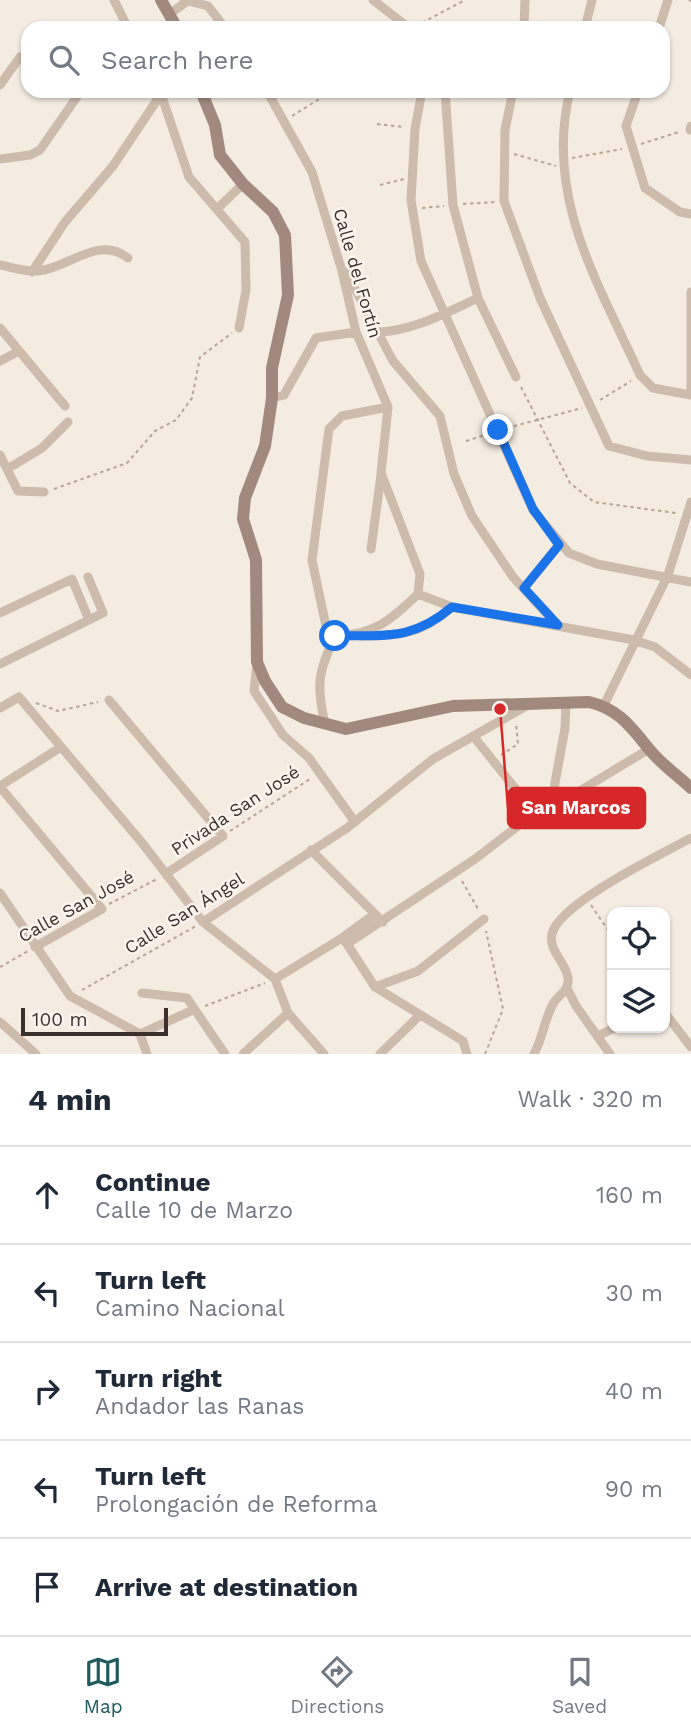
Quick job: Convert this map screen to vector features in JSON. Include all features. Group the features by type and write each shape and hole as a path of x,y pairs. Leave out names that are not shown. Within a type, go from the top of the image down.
{"street":[{"path":"114,0 124,21"},
{"path":"161,0 174,21"},
{"path":"373,0 402,21"},
{"path":"587,21 592,0"},
{"path":"661,21 668,0"},
{"path":"171,13 185,1 208,6 220,21"},
{"path":"524,2 524,21"},
{"path":"0,85 20,57"},
{"path":"0,159 30,155 40,150 76,98"},
{"path":"33,272 65,222 113,166 158,98"},
{"path":"163,98 189,177 245,242 246,290 239,328"},
{"path":"204,98 215,125 220,155 243,184 273,212 285,235 288,295 272,368 272,398 265,446 246,498 243,519 256,560 257,662 254,691 283,736 321,772 355,822"},
{"name":"Calle del Fortín","path":"271,98 312,172 356,332 388,407 371,549"},
{"path":"421,98 415,129 412,209 421,261 533,509 559,545 569,553 597,564 691,581"},
{"path":"445,98 453,205 478,298 516,377"},
{"path":"512,98 505,130 502,191 504,201 540,298 589,406 609,446 648,456 691,460"},
{"path":"568,98 564,115 564,168 572,222 640,375 653,388 691,395 691,292"},
{"path":"636,98 626,126 645,188 689,214"},
{"path":"217,209 243,184"},
{"path":"0,265 33,272 48,270 104,249 117,249 128,258"},
{"path":"336,252 393,361 440,416 454,474 472,516 524,588 558,625"},
{"path":"377,332 390,332 443,314 478,298"},
{"path":"0,328 65,406"},
{"path":"272,398 284,395 316,338 356,332"},
{"path":"0,361 19,351"},
{"path":"388,407 342,416 329,429 312,560 326,626 335,636 397,635 431,625 452,607"},
{"path":"9,468 42,448 68,422"},
{"path":"0,455 9,468 18,491 44,492"},
{"name":"Calle del Fortín","path":"381,473 421,574 418,594"},
{"path":"604,705 667,575 690,515 691,502"},
{"path":"524,588 559,545"},
{"path":"0,664 103,613 88,577"},
{"path":"0,613 72,579 89,620"},
{"path":"354,636 389,622 418,594 452,607 634,640 656,647 691,675"},
{"path":"326,724 320,701 320,668 335,636"},
{"path":"257,662 265,681 282,707 304,718 346,729 453,706 532,702 604,705 624,718 649,749 691,788"},
{"path":"0,708 19,697 167,873 203,922 275,979 288,1013 324,1054"},
{"path":"109,700 223,836"},
{"name":"Calle San Ángel","path":"203,922 355,822 433,759 532,702"},
{"path":"551,805 565,728 565,702"},
{"path":"474,737 536,813"},
{"path":"61,747 0,787 102,909"},
{"path":"275,979 344,941 456,870 536,813 649,749"},
{"name":"Privada San José","path":"167,873 223,836"},
{"path":"534,1054 554,1002 567,988 569,979 554,952 552,934 561,916 614,879 691,838"},
{"path":"311,850 379,918"},
{"path":"0,893 70,996 139,1034 147,1054"},
{"name":"Calle San José","path":"35,947 102,909"},
{"path":"375,987 418,971 484,919"},
{"path":"344,941 375,987 463,1041 467,1054"},
{"path":"567,988 576,1006 610,1054"},
{"path":"142,993 187,998 225,1054"},
{"path":"139,1034 193,1010"},
{"path":"243,1054 288,1013"},
{"path":"380,1054 420,1015"},
{"path":"670,1020 691,1047"},
{"path":"0,1022 36,1054"},
{"path":"598,1036 607,1032"}],"path":[{"path":"424,21 465,0"},
{"path":"284,121 321,98"},
{"path":"377,124 415,129"},
{"path":"506,151 564,168"},
{"path":"380,185 412,177"},
{"path":"412,209 504,201"},
{"path":"44,492 127,463 155,431 176,420 192,398 200,356 239,328"},
{"path":"466,441 589,406 640,375"},
{"path":"516,377 536,421 570,483 594,502 690,515"},
{"path":"19,697 58,711 109,700"},
{"path":"492,761 518,744 515,713"},
{"name":"Privada San José","path":"223,836 321,772"},
{"path":"456,870 484,919 503,1009 485,1054"},
{"name":"Calle San José","path":"102,909 167,873"},
{"path":"587,898 607,928"},
{"name":"Calle San Ángel","path":"70,996 203,922"},
{"name":"Calle San José","path":"0,967 35,947"},
{"path":"193,1010 275,979"}],"place":[{"name":"San Marcos","path":"500,709"}],"route":[{"path":"335,636 397,635 431,625 452,607 558,625 524,588 559,545 533,509 498,430"}]}
